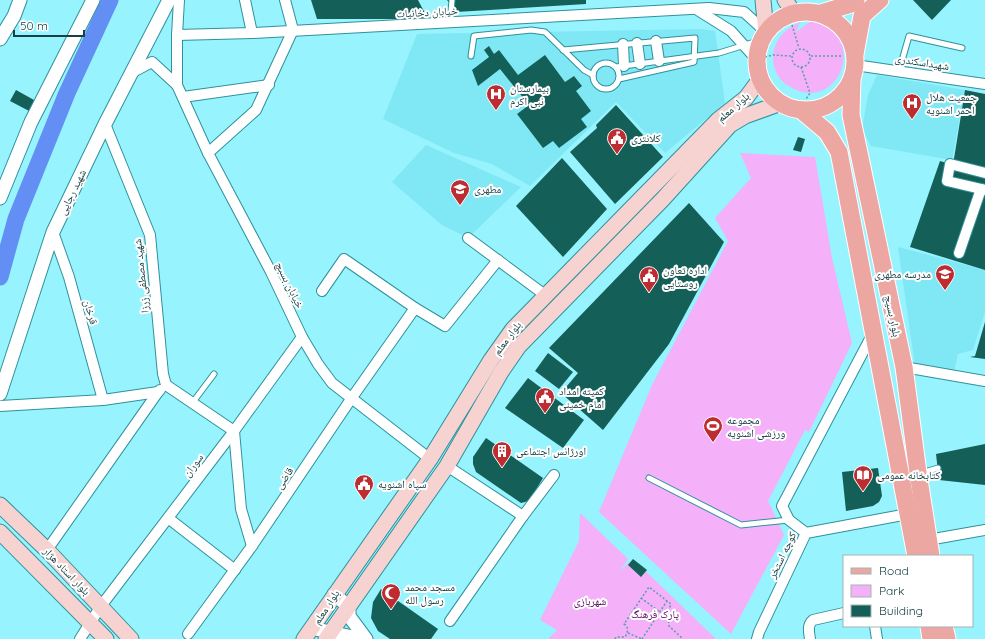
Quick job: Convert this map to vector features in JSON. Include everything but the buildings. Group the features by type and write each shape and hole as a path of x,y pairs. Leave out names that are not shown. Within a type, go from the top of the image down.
{"main road":[{"path":"763,0 763,36 757,60 760,79 768,93 781,103 801,110 827,132 839,152 872,334 916,555"},
{"path":"821,13 851,4 856,0"},
{"path":"801,110 817,109 832,103 844,92 854,66 862,16 880,0"},
{"path":"763,36 789,9 821,13 833,19 844,29 851,41 854,66"},
{"name":"بلوار بسیج","path":"854,66 851,115 904,367 929,548"},
{"name":"بلوار معلم","path":"308,634 334,594 430,459 491,360 512,329 718,120 746,98 760,79"},
{"name":"بلوار معلم","path":"329,636 447,466 501,372 519,346 663,199 730,125 745,116 781,103"},
{"name":"بلوار استاد هژار","path":"0,505 47,550 131,639"},
{"name":"بلوار استاد هژار","path":"0,532 106,639"},
{"path":"929,627 931,639"},
{"path":"944,627 947,639"}],"street":[{"path":"0,39 14,16 20,0"},
{"path":"0,198 31,122 93,0"},
{"name":"شهید رجایی","path":"0,394 53,232 105,124 169,0"},
{"path":"177,85 179,0"},
{"path":"245,0 252,33"},
{"path":"208,153 256,110 269,85 293,30 285,0"},
{"name":"خیابان دخانیات","path":"177,35 252,33 450,23 709,8 744,12 763,36"},
{"path":"696,9 731,31 757,60"},
{"path":"656,41 659,60"},
{"path":"637,43 640,64"},
{"path":"620,67 622,44"},
{"path":"132,72 152,62 177,85"},
{"name":"شهیداسکندری","path":"854,66 985,84"},
{"name":"خیابان بسبچ","path":"177,85 208,153 271,272 302,337 318,364 332,383 430,459"},
{"path":"183,97 269,85"},
{"name":"شهید مصطفی زرزا","path":"105,124 150,235 163,374 166,385"},
{"path":"960,253 983,190 947,181 950,164 985,173"},
{"name":"قرخان","path":"53,232 69,277 103,400"},
{"path":"468,238 545,295"},
{"path":"322,291 344,259 415,308 445,326 498,260"},
{"name":"قاضی","path":"188,634 252,546 351,399 415,308"},
{"path":"806,533 789,520 782,506 872,334"},
{"name":"سوران","path":"80,639 91,624 101,606 234,431 302,337"},
{"path":"904,367 985,381"},
{"path":"47,550 158,392 166,385 234,431 241,509 252,546"},
{"path":"0,406 103,400 158,392"},
{"path":"447,466 523,516"},
{"path":"450,621 523,516 554,475"},
{"name":"کوچه استخر","path":"757,639 806,533 908,514"},
{"path":"168,518 235,570"},
{"path":"929,548 985,530"},
{"path":"334,594 348,607 349,616 365,639"},
{"path":"810,639 809,629 810,623 813,620 843,613"},
{"path":"875,627 877,639"},
{"path":"308,634 329,636 335,635 365,639"}],"lane":[{"path":"450,23 452,0"},
{"path":"471,56 474,36 531,30 545,32 563,50 593,75"},
{"path":"563,50 695,38 694,55 694,62 619,79 610,88 602,88 595,84 593,75 596,67 604,63 609,63 620,67 659,60 694,55 719,52 763,36"},
{"path":"899,71 909,36 962,48"},
{"path":"619,79 620,67"},
{"path":"193,402 214,374"},
{"path":"918,474 938,468"},
{"path":"649,478 741,525 789,520"}],"path":[{"path":"789,9 799,48"},
{"path":"791,56 794,51 799,48"},
{"path":"791,56 794,65 801,67 807,65 810,56 808,51 799,48"},
{"path":"757,60 773,55 791,56"},
{"path":"810,56 854,66"},
{"path":"801,67 810,93 801,110"},
{"path":"628,633 627,625 624,624 649,587 671,604 668,612 669,626 683,639"},
{"path":"641,598 660,612"},
{"path":"628,633 642,639 667,601"},
{"path":"615,639 616,637 625,637 628,633"}],"shaded area":[{"name":"بیمارستان نبی اکرم","path":"700,29 715,31 725,103 665,153 616,102 530,186 492,164 454,153 383,119 417,34"},
{"name":"جمعیت هلال احمر اشنویه","path":"877,75 965,90 952,160 871,146 862,129 868,95"},
{"name":"مطهری","path":"426,145 521,187 468,238 442,225 392,182"},
{"name":"مدرسه مطهری","path":"898,247 985,270 985,312 973,350 958,354 954,372 915,366"}],"green space":[{"path":"811,21 829,29 840,40 844,54 842,68 835,81 824,89 810,93 794,89 783,82 778,76 773,59 776,44 785,31 800,22 796,32"},
{"name":"مجموعه ورزشی اشنویه","path":"740,153 815,157 832,258 852,343 809,432 805,430 768,501 784,535 731,634 599,512 652,385 728,241 715,218 751,178"},
{"name":"شهربازی","path":"580,513 628,559 620,571 633,559 716,639 548,639 557,630 540,620 579,541"}],"waterway":[{"path":"0,277 16,219 67,93 110,0"}],"place":[{"name":"بیمارستان نبی اکرم","path":"496,111"},
{"name":"جمعیت هلال احمر اشنویه","path":"912,120"},
{"name":"کلانتری","path":"617,155"},
{"name":"مطهری","path":"460,206"},
{"name":"مدرسه مطهری","path":"945,291"},
{"name":"اداره تعاون روستایی","path":"649,293"},
{"name":"کمیته امداد امام خمینی","path":"545,414"},
{"name":"مجموعه ورزشی اشنویه","path":"713,443"},
{"name":"اورژانس اجتماعی","path":"502,468"},
{"name":"کتابخانه عمومی","path":"863,492"},
{"name":"سپاه اشنویه","path":"364,501"},
{"name":"مسجد محمد رسول الله","path":"391,610"}],"park label":[{"name":"پارک فرهنگ","path":"655,614"}]}
